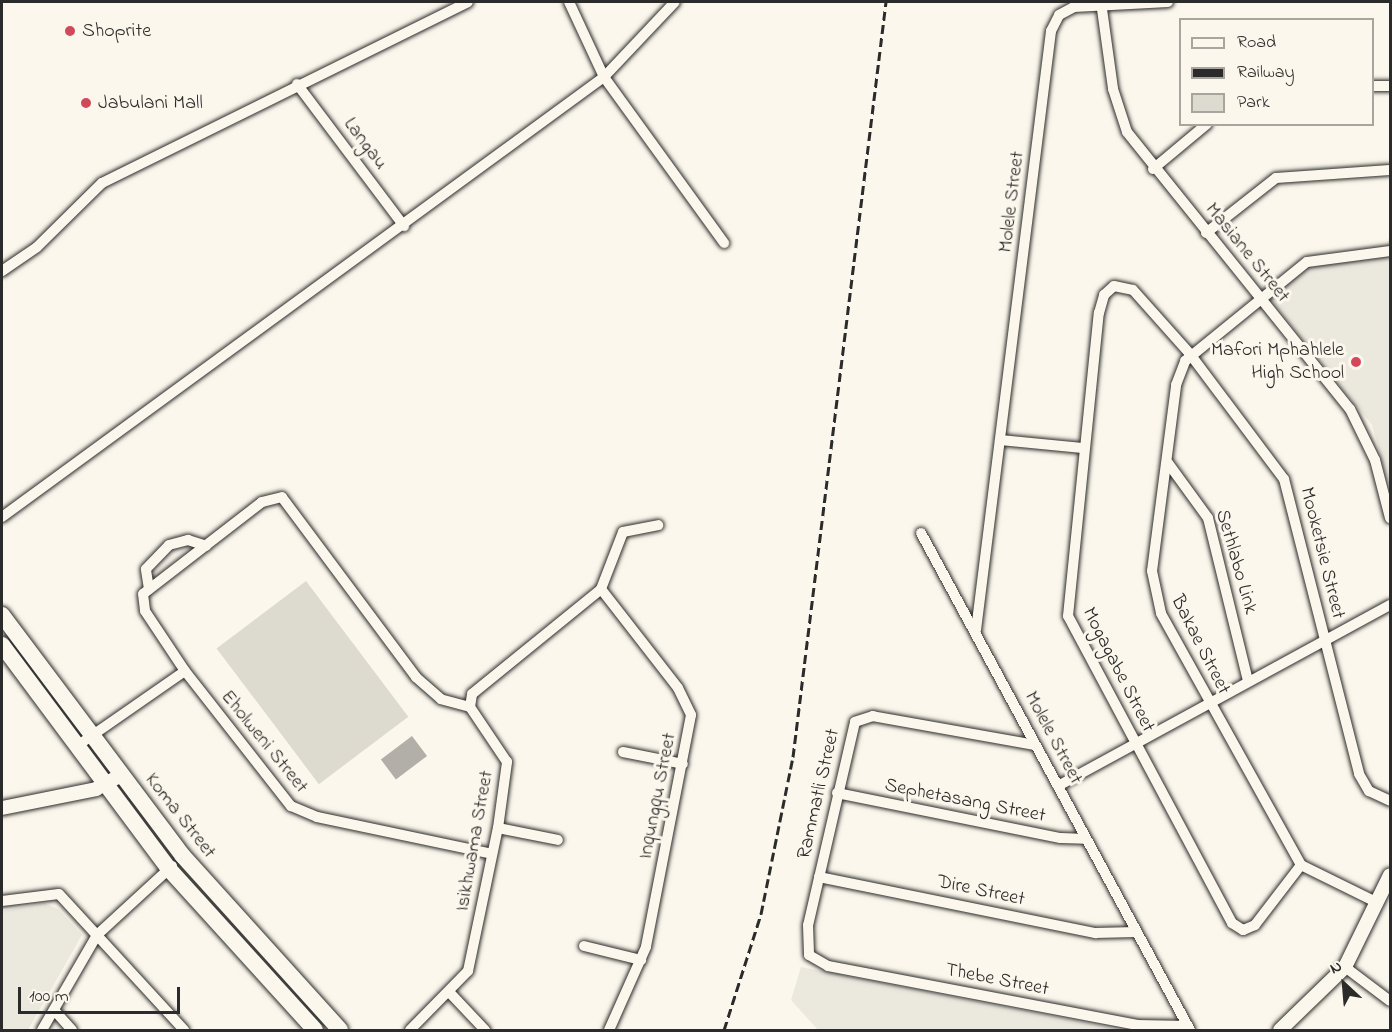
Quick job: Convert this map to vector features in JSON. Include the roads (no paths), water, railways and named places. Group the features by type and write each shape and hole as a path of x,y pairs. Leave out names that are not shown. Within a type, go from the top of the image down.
{"main road":[{"name":"Koma Street","path":"2,615 183,856 340,1030"},
{"name":"Koma Street","path":"2,645 169,869 315,1030"}],"street":[{"path":"2,271 43,242 102,183 297,84 468,2"},
{"path":"569,2 604,77 724,243"},
{"path":"2,517 404,226 604,77 675,2"},
{"name":"Molele Street","path":"1168,2 1101,2 1066,9 1051,31 976,630 1035,745 1189,1028"},
{"name":"Masiane Street","path":"1101,2 1119,112 1153,169 1360,424 1389,505 1390,518"},
{"name":"Langau","path":"297,84 404,226"},
{"path":"1374,87 1390,86"},
{"path":"1153,169 1205,126"},
{"path":"1206,233 1276,178 1390,170"},
{"name":"Bakae Street","path":"1301,865 1209,704 1152,586 1176,385 1190,354 1307,262 1390,251"},
{"name":"Mooketsie Street","path":"1121,284 1132,290 1190,354 1284,479 1359,774 1370,791 1390,801"},
{"name":"Mogagabe Street","path":"1121,284 1101,302 1065,608 1136,745 1238,928 1255,925 1301,865"},
{"path":"1000,440 1083,448"},
{"name":"Sethlabo Link","path":"1168,463 1208,518 1248,681"},
{"path":"206,546 188,540 170,545 146,569 149,589 206,546 262,502 282,497 416,677 441,699 470,707 475,688 601,589 623,532 658,525"},
{"path":"921,533 976,630"},
{"name":"Eholweni Street","path":"149,589 143,594 145,611 185,670 291,806 317,817 492,854"},
{"name":"Inqungqu Street","path":"601,589 689,707 683,764 640,960 609,1030"},
{"path":"1059,786 1390,605"},
{"path":"77,746 185,670"},
{"name":"Isikhwama Street","path":"410,1030 451,994 472,959 498,828 507,762 470,707"},
{"name":"Rammatli Street","path":"807,950 819,876 851,728 863,716 1035,745"},
{"path":"623,753 683,764"},
{"path":"2,807 106,786 121,775"},
{"name":"Sephetasang Street","path":"837,793 1061,838 1086,839"},
{"path":"498,828 558,840"},
{"path":"42,1030 97,935 183,856"},
{"path":"1301,865 1378,903"},
{"path":"1280,1030 1345,967 1378,903 1390,874"},
{"name":"Dire Street","path":"819,876 1095,933 1136,932"},
{"path":"2,901 55,892 184,1030"},
{"path":"584,946 640,960"},
{"name":"Thebe Street","path":"807,950 828,966 1154,1028 1189,1028"},
{"path":"1345,967 1390,1000"},
{"path":"451,994 485,1030"},
{"path":"54,1010 72,1030"}],"railway":[{"path":"724,1030 761,914 793,757 886,2"}],"place":[{"name":"Shoprite","path":"70,31"},
{"name":"Jabulani Mall","path":"86,103"},
{"name":"Mafori Mphahlele High School","path":"1356,362"}]}
